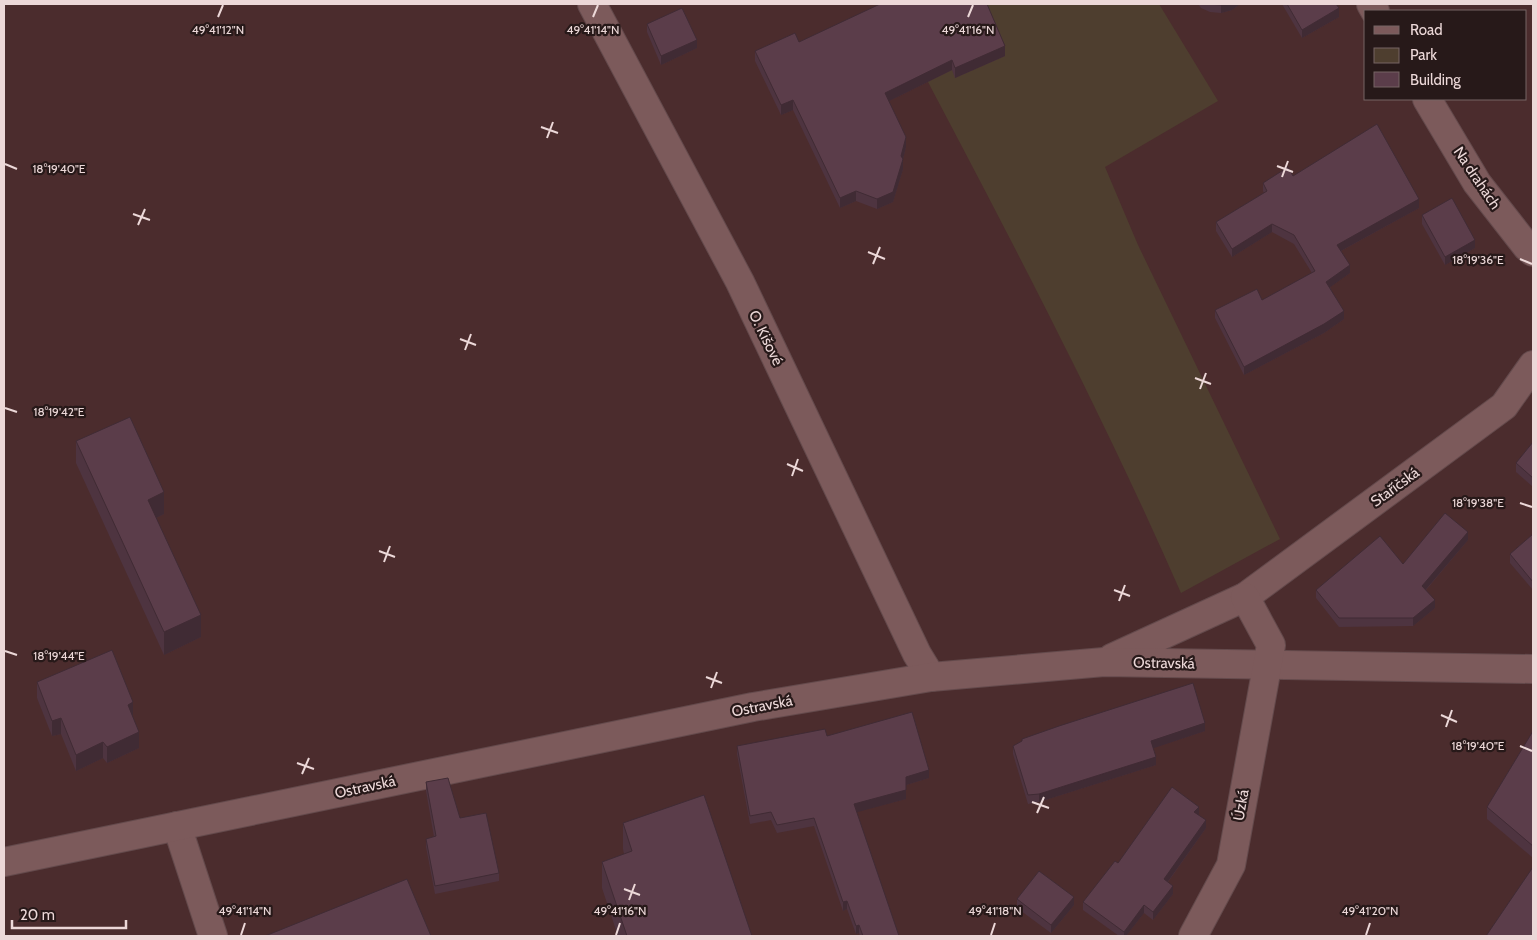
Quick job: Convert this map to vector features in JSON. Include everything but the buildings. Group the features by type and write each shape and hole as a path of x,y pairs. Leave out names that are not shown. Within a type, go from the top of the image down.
{"street":[{"name":"O. Kišové","path":"592,4 740,282 917,654 931,677"},
{"name":"Na drahách","path":"1428,100 1477,183 1527,247 1533,252"},
{"name":"Staříčská","path":"1104,662 1245,597 1504,406 1533,365"},
{"path":"1245,597 1271,645 1267,665"},
{"name":"Ostravská","path":"4,862 753,707 931,677 1104,662 1533,669"},
{"name":"Úzká","path":"1193,936 1231,865 1267,665"},
{"path":"177,826 213,936"}],"green space":[{"path":"887,4 1159,4 1218,101 1105,167 1138,245 1280,539 1181,593 1076,369"}]}
